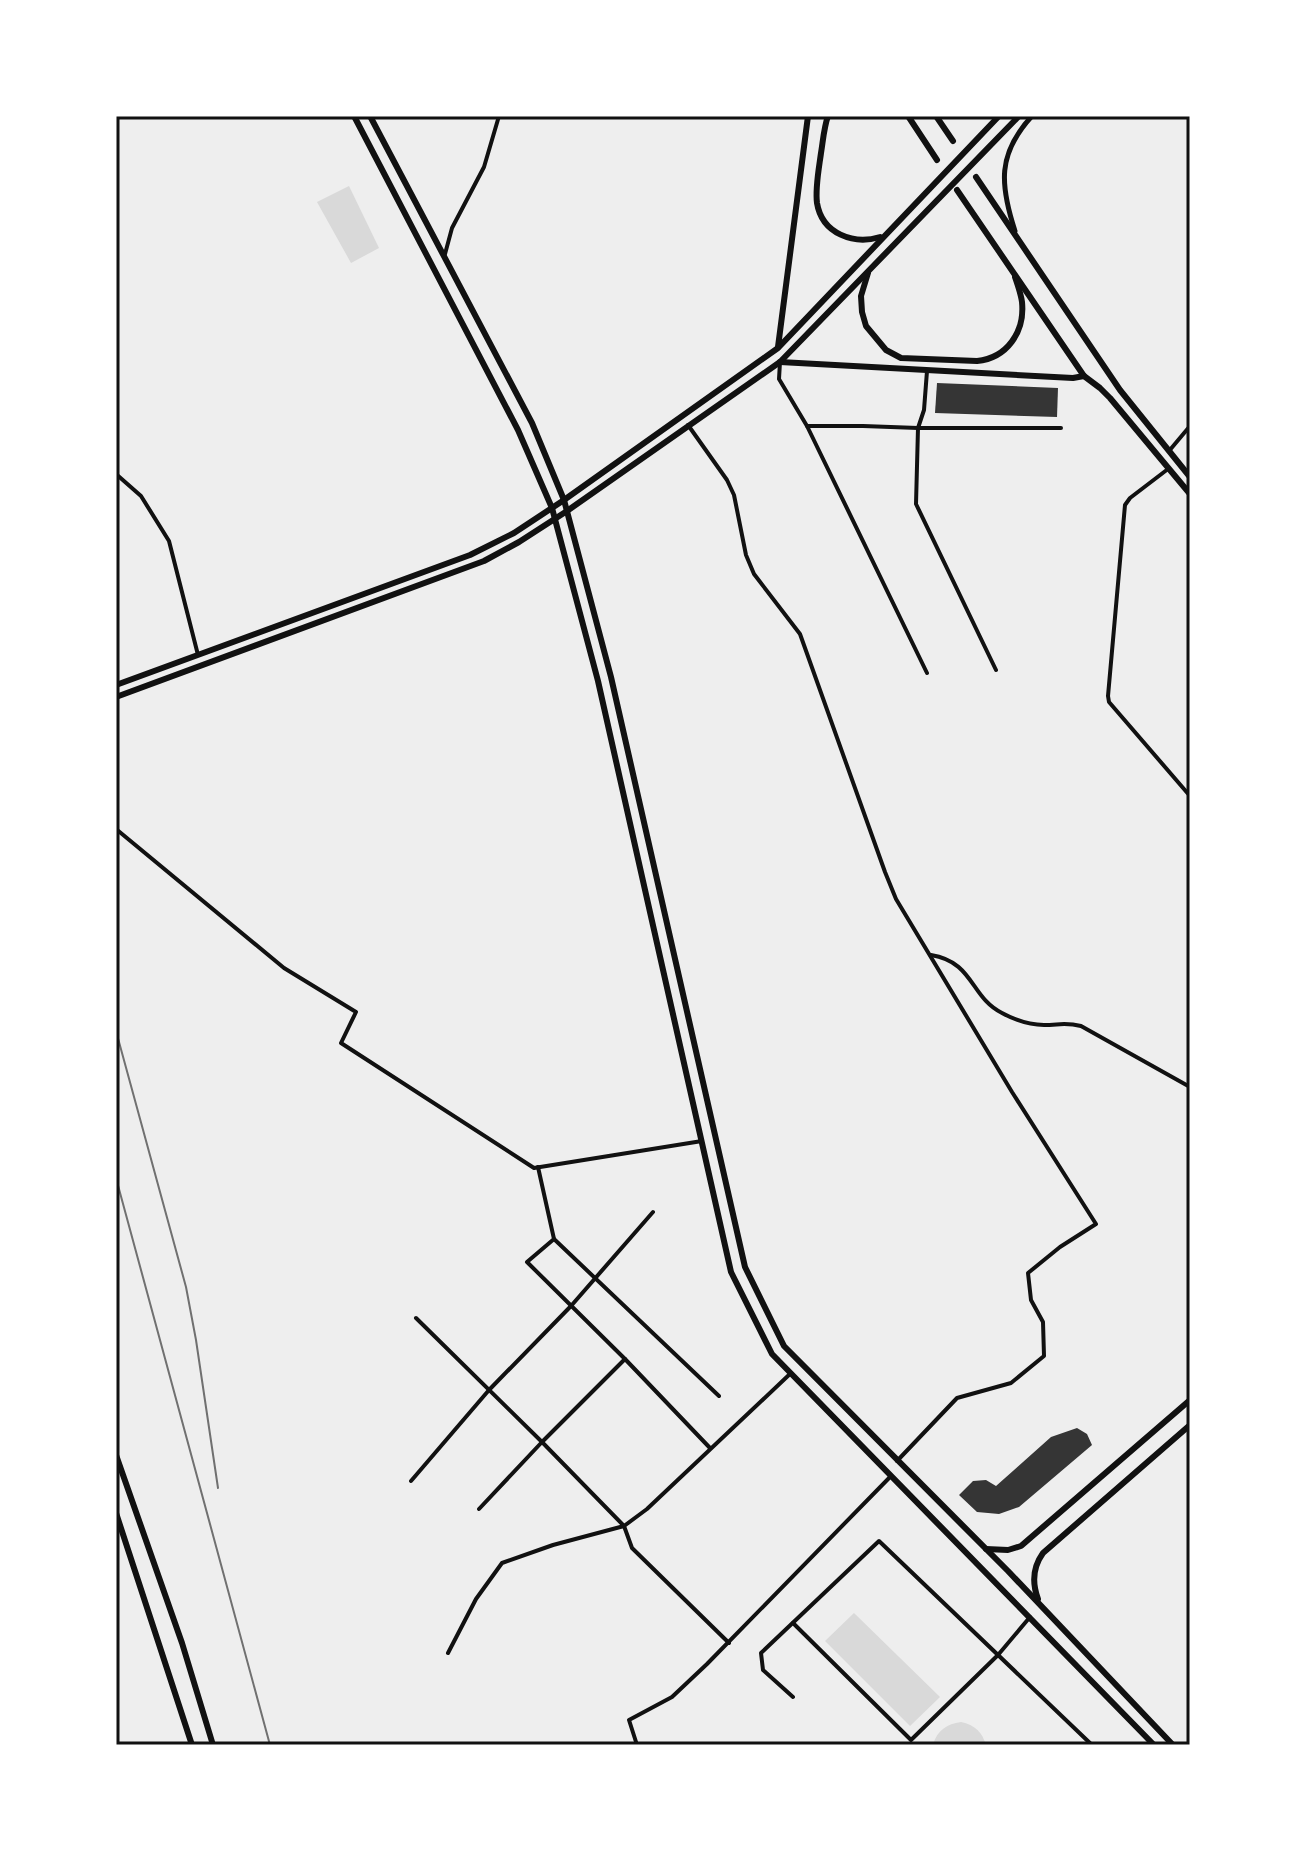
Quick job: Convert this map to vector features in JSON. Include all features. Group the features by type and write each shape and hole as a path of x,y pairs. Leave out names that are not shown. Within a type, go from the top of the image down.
{"main road":[{"path":"354,116 518,430 552,508 598,681 731,1272 772,1354 1154,1745"},
{"path":"370,116 532,423 564,500 611,677 745,1267 784,1346 1039,1602 1173,1745"},
{"path":"778,348 808,116"},
{"path":"828,116 820,161 817,202 820,214 841,237 861,240 884,236"},
{"path":"908,116 937,160"},
{"path":"936,116 953,141"},
{"path":"116,685 470,555 514,533 778,348 999,116"},
{"path":"116,697 484,561 519,542 780,362 1019,116"},
{"path":"976,177 1120,390 1190,477"},
{"path":"957,190 1084,376 1110,398 1190,494"},
{"path":"869,270 861,296 862,312 866,326 886,350 901,358 977,361 988,360 1008,348 1020,327 1022,296 1013,270"},
{"path":"780,362 1073,378 1084,376"},
{"path":"986,1549 1008,1550 1021,1546 1190,1400"},
{"path":"1039,1602 1034,1572 1043,1553 1190,1425"},
{"path":"116,1455 182,1643 213,1745"},
{"path":"116,1513 192,1745"}],"street":[{"path":"444,257 452,228 484,167 499,116"},
{"path":"1019,244 1006,203 1004,170 1016,137 1032,116"},
{"path":"780,362 779,379 807,426 927,673"},
{"path":"927,371 924,410 918,428 916,504 996,670"},
{"path":"688,425 734,495 746,555 754,574 800,634 889,885 1012,1092 1096,1224 1028,1273 1031,1300 1043,1322 1044,1356 1011,1383 957,1398 897,1461"},
{"path":"807,426 1061,428"},
{"path":"1169,451 1190,426"},
{"path":"1168,469 1125,505 1108,696 1109,702 1190,796"},
{"path":"116,474 141,496 169,541 198,655"},
{"path":"116,829 284,968 356,1012 341,1043 534,1168 702,1141"},
{"path":"930,955 945,957 957,964 993,1008 1004,1014 1028,1024 1069,1023 1081,1026 1190,1087"},
{"path":"538,1167 554,1239 719,1396"},
{"path":"411,1481 489,1390 571,1306 653,1212"},
{"path":"554,1239 527,1262 710,1448"},
{"path":"416,1318 624,1526 632,1548 729,1643"},
{"path":"479,1509 625,1359"},
{"path":"448,1653 476,1599 502,1563 553,1545 624,1526 647,1509 791,1373"},
{"path":"637,1745 629,1720 672,1697 729,1643 891,1476"},
{"path":"793,1697 763,1670 761,1653 879,1541 1092,1745"},
{"path":"793,1623 911,1740 998,1655 1030,1617"}],"shaded area":[{"path":"116,116 1190,116 1190,1745 116,1745"},
{"path":"349,186 379,248 351,263 317,202"},
{"path":"854,1613 940,1697 910,1726 825,1641"},
{"path":"961,1722 977,1730 986,1745 933,1745 943,1729"}],"building":[{"path":"937,383 1058,388 1057,417 935,413"},
{"path":"1077,1428 1087,1434 1092,1445 1019,1507 999,1514 977,1512 959,1495 973,1481 986,1480 996,1486 1051,1437"}],"railway":[{"path":"116,1031 186,1287 218,1488"},
{"path":"116,1178 270,1745"}]}
